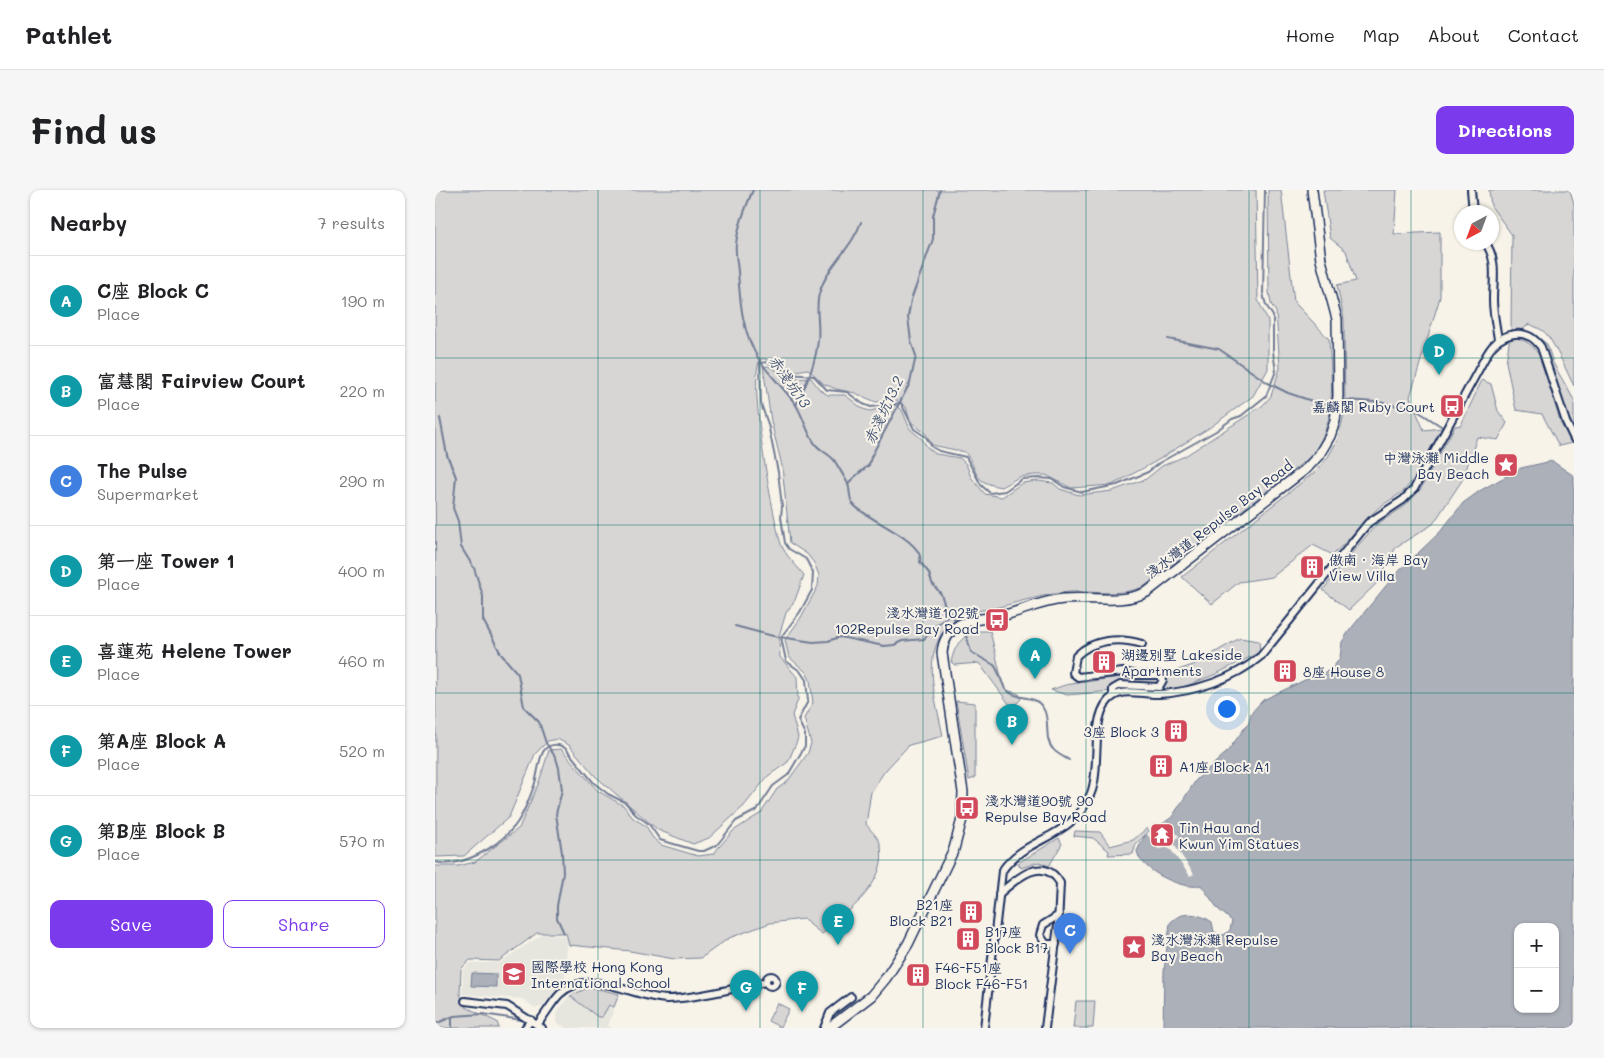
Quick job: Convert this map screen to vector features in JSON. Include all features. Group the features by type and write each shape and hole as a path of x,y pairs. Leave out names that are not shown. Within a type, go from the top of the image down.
{"main road":[{"name":"淺水灣道 Repulse Bay Road","path":"829,1028 867,1000 889,973 914,933 956,843 963,812 963,792 942,653 944,643 951,632 968,622 1001,616 1049,601 1072,598 1119,600 1144,593 1167,578 1307,468 1325,446 1333,429 1337,409 1338,332 1336,313 1321,260 1312,190"}],"street":[{"path":"1471,190 1472,205"},
{"path":"1491,250 1494,264 1493,302 1498,339"},
{"path":"984,1028 1002,871 1007,864 1047,837 1064,829 1077,818 1086,804 1096,778 1101,711 1113,696 1125,692 1157,694 1188,690 1242,670 1261,656 1368,523 1403,500 1414,489 1487,354 1498,339 1508,334 1517,334 1529,337 1539,344 1545,354 1564,416 1574,438"},
{"path":"1113,696 1113,689 1120,685 1159,687 1163,680 1159,675 1137,675 1123,672 1078,677 1073,673 1073,664 1076,656 1088,647 1108,641 1129,640 1143,644"},
{"path":"999,894 1027,872 1043,870 1054,875 1060,883 1056,944 1045,1027"},
{"path":"1056,944 1046,944 1040,935 1043,925 1059,915"},
{"path":"465,1001 507,1006 540,1026 559,994 570,986 579,983 598,983 667,999 766,982"},
{"path":"824,1028 829,1013 851,997"},
{"path":"525,1028 531,1020"}],"shaded area":[{"path":"435,190 1256,190 1258,300 1268,321 1268,369 1253,396 1209,428 1153,463 1112,485 1071,488 1046,475 1035,475 1019,477 1001,487 991,485 980,479 965,452 932,445 926,434 910,421 906,407 896,400 876,402 855,393 824,384 808,369 786,370 768,360 761,359 757,370 759,417 772,507 781,544 788,556 804,575 795,600 786,613 779,636 780,657 797,677 798,700 792,715 798,737 788,762 768,776 744,806 709,838 693,844 658,830 595,776 569,745 557,739 548,741 535,754 509,817 464,856 436,857"},
{"path":"1268,190 1281,190 1294,302 1329,339 1331,401 1329,416 1319,445 1309,458 1145,586 1117,592 1070,592 1043,596 970,612 948,627 939,640 932,670 933,687 943,736 909,745 884,772 871,792 866,824 880,843 882,857 879,870 873,883 864,895 843,917 822,934 803,919 770,923 729,938 701,958 674,959 630,951 569,945 566,933 537,933 499,961 470,960 461,969 460,994 466,1007 497,1022 499,1028 435,1028 435,866 458,866 475,862 519,828 539,782 549,750 561,749 598,791 624,806 633,818 646,826 653,838 661,845 698,856 713,854 733,831 761,813 777,789 787,782 808,753 811,743 804,718 813,703 810,680 806,672 789,657 785,640 800,619 818,586 819,575 814,563 807,554 790,543 782,466 771,421 763,366 768,366 793,379 811,378 820,390 828,395 845,395 863,409 870,411 896,405 902,410 910,429 922,439 928,448 936,454 960,458 966,464 971,477 985,494 1002,497 1022,483 1038,481 1053,483 1060,489 1079,495 1112,491 1146,479 1162,466 1185,456 1262,406 1271,396 1280,368 1276,312 1271,304 1269,292"},
{"path":"1323,190 1397,190 1394,234 1440,232 1440,297 1410,397 1424,430 1442,428 1421,469 1404,491 1378,508 1333,555 1313,545 1272,577 1239,582 1212,604 1182,577 1316,471 1328,457 1338,439 1345,410 1344,319 1337,285 1356,281 1346,251 1330,238"},
{"path":"1489,190 1570,190 1574,204 1574,386 1555,348 1543,331 1529,324 1520,332 1511,330 1512,235 1499,217 1499,205 1491,205"},
{"path":"1532,333 1547,344 1553,363 1574,400 1574,433 1568,421 1548,357"},
{"path":"1510,337 1525,341 1532,346 1541,359 1561,424 1572,443 1559,446 1542,414 1516,410 1506,362"},
{"path":"1482,380 1491,384 1498,411 1507,423 1498,440 1477,437 1463,479 1433,524 1396,547 1378,582 1349,610 1323,590 1377,524 1405,506 1420,490 1455,426 1461,425"},
{"path":"1552,461 1574,476 1574,1028 1163,1028 1164,971 1170,923 1179,916 1196,915 1212,922 1214,932 1224,935 1230,930 1232,921 1218,909 1201,885 1185,885 1164,878 1146,865 1137,851 1144,837 1172,817 1196,780 1227,752 1249,722 1251,713 1263,700 1309,678 1331,670 1340,658 1342,642 1349,631 1394,576 1440,532 1463,503 1481,490 1521,468"},
{"path":"976,631 990,631 1004,689 1019,694 1021,699 1012,708 979,663 955,665 951,662 954,651 959,643 966,636"},
{"path":"1240,638 1259,641 1260,652 1189,685 1159,693 1125,690 1067,695 1051,690 1065,685 1119,677 1160,676 1193,665"},
{"path":"956,701 975,703 975,778 969,780"},
{"path":"1147,828 1149,831 1136,844 1133,854 1108,855 1109,851 1093,838 1074,836 1075,831 1100,832 1110,846 1133,840"},
{"path":"1059,838 1062,844 1049,866 1039,862 1021,868 1018,863"},
{"name":"國際學校 Hong Kong International School","path":"543,934 565,936 567,947 565,978 542,1007 535,1008 523,999 462,994 463,970 470,963 499,963"},
{"path":"472,973 496,974 496,987 471,986"},
{"name":"國際學校 Hong Kong International School","path":"590,987 619,994 608,1026 612,1028 566,1028 557,1022 556,1014 569,996"},
{"path":"590,987 619,994 614,1007 609,1005 602,1017 598,1017 570,996"},
{"path":"1076,1001 1095,1001 1093,1028 1073,1028"},
{"path":"777,1003 789,1009 780,1027 768,1021"}],"pier":[{"path":"1166,822 1179,836 1173,843 1194,874 1190,876 1171,850 1167,848 1158,849 1147,834"}],"waterway":[{"name":"赤淺坑13","path":"753,190 740,223 736,250 743,318 754,351 764,367 796,405 816,445 835,461 848,485 853,504 914,546 919,554 920,562 929,573 932,583 941,594 945,606 956,621"},
{"name":"赤淺坑13.2","path":"848,485 852,479 869,465 871,457 910,383 916,356 911,341 908,317 911,300 933,239 933,216 940,190"},
{"path":"435,862 456,862 478,855 506,835 517,824 523,813 534,786 541,756 545,749 551,746 557,745 566,749 594,783 608,794 626,803 636,815 649,824 660,840 698,851 704,851 717,845 736,821 757,810 773,786 788,775 805,746 805,734 798,720 808,701 806,680 800,671 786,661 781,637 800,612 812,590 813,573 806,559 789,549 785,543 778,472 768,424 761,404 760,363 768,362 790,374 814,376 827,390 847,392 863,404 871,407 901,403 914,429 926,437 932,447 939,451 966,457 981,485 990,493 1005,491 1022,479 1052,479 1064,487 1082,492 1117,485 1148,472 1159,463 1216,431 1232,419 1241,416 1266,396 1276,371 1273,352 1273,316 1266,305 1263,294 1265,190"},
{"path":"796,405 810,374 817,348 817,305 819,294 828,274 852,241 861,222"},
{"path":"1168,339 1219,349 1268,383 1288,393 1324,405 1333,401"},
{"path":"1347,400 1375,402"},
{"path":"1379,402 1416,410 1444,428"},
{"path":"440,418 447,455 456,477 453,508 458,521 461,547 474,568 483,596 483,620 501,654 518,674 524,707 539,722 546,743 556,758 559,768 562,790 556,814 563,873 557,906 557,918 564,933"},
{"path":"735,626 773,636 813,642 828,641 840,637 884,646 894,645 902,641 924,639 935,626 951,614"},
{"name":"赤淺坑13","path":"961,629 967,638 971,652 994,665 1009,692 1040,704 1047,718 1050,745 1056,752 1069,760"},
{"path":"435,1024 454,1016 483,1014 522,1020"},
{"path":"452,1018 452,1028"}],"place":[{"name":"第一座 Tower 1","path":"1439,375"},
{"name":"嘉麟閣 Ruby Court","path":"1452,406"},
{"name":"中灣泳灘 Middle Bay Beach","path":"1506,465"},
{"name":"傲南．海岸 Bay View Villa","path":"1312,567"},
{"name":"淺水灣道102號 102Repulse Bay Road","path":"997,620"},
{"name":"湖邊別墅 Lakeside Apartments","path":"1104,662"},
{"name":"8座 House 8","path":"1285,671"},
{"name":"C座 Block C","path":"1035,679"},
{"name":"3座 Block 3","path":"1176,731"},
{"name":"富慧閣 Fairview Court","path":"1012,745"},
{"name":"A1座 Block A1","path":"1161,766"},
{"name":"淺水灣道90號 90 Repulse Bay Road","path":"967,808"},
{"name":"Tin Hau and Kwun Yim Statues","path":"1162,835"},
{"name":"B21座 Block B21","path":"971,912"},
{"name":"B17座 Block B17","path":"968,939"},
{"name":"喜蓮苑 Helene Tower","path":"838,945"},
{"name":"淺水灣泳灘 Repulse Bay Beach","path":"1134,947"},
{"name":"The Pulse","path":"1070,954"},
{"name":"國際學校 Hong Kong International School","path":"514,974"},
{"name":"F46-F51座 Block F46-F51","path":"918,975"},
{"name":"第B座 Block B","path":"746,1011"},
{"name":"第A座 Block A","path":"802,1012"}]}
